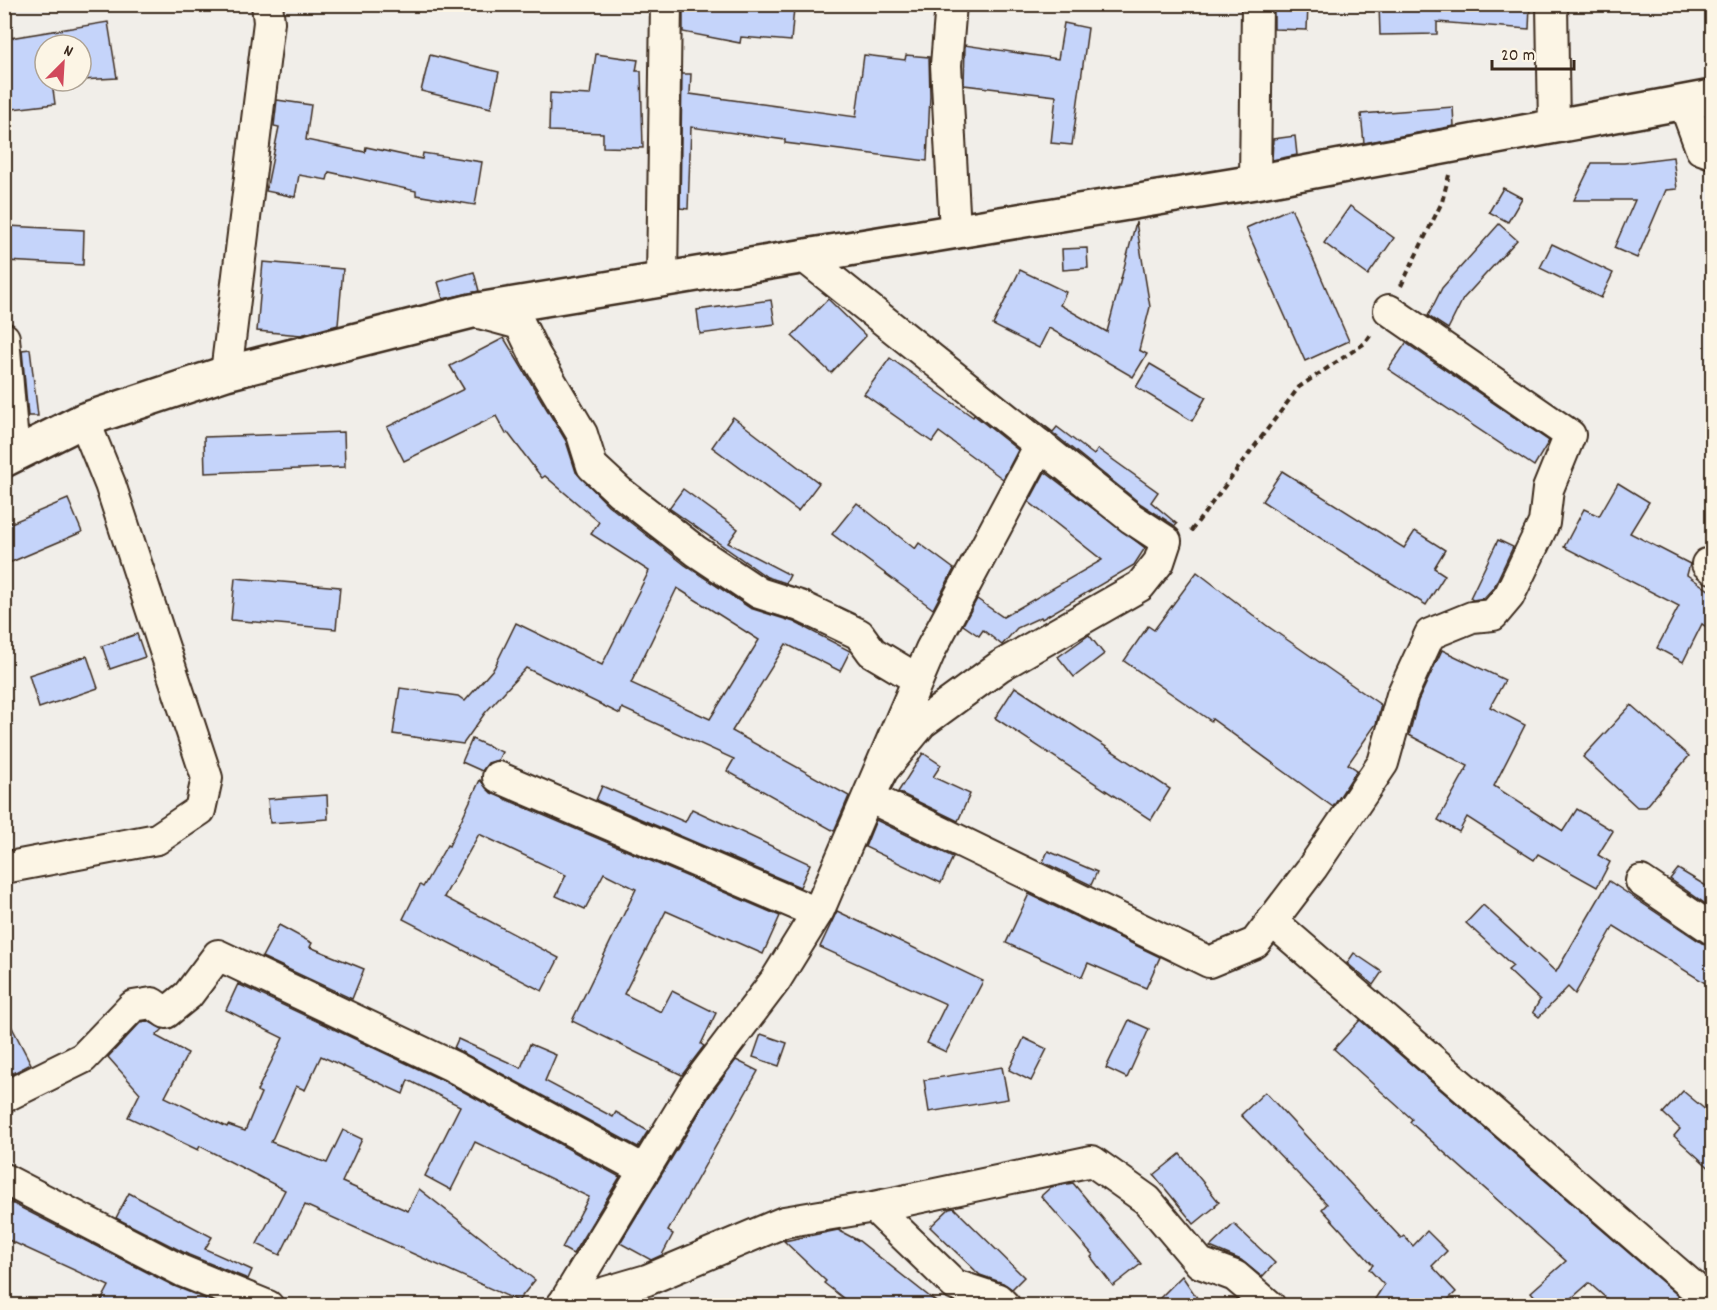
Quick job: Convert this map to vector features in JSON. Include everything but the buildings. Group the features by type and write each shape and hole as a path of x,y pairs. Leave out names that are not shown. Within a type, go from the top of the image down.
{"street":[{"path":"226,373 269,22 267,4"},
{"path":"662,279 666,4"},
{"path":"951,4 946,65 955,230"},
{"path":"1255,182 1257,4"},
{"path":"1552,4 1554,127"},
{"path":"4,338 9,457 84,420 226,373 472,310 1255,182 1698,100 1701,149 1713,153"},
{"path":"803,256 1166,542 1159,562 1140,586 1000,666 922,723 883,770 869,797 1209,962 1256,943 1312,868 1383,763 1402,695 1430,634 1472,616 1493,615 1509,596 1544,523 1548,489 1570,435 1389,310"},
{"path":"472,310 520,324 535,355 582,434 592,466 620,492 696,551 759,593 800,606 859,634 872,652 917,679"},
{"path":"4,868 157,839 200,810 207,778 110,484 84,420"},
{"path":"562,1305 696,1085 776,981 817,913 931,649 1040,445"},
{"path":"498,777 817,913"},
{"path":"1641,881 1713,929"},
{"path":"1272,921 1713,1304"},
{"path":"4,1097 83,1058 133,1006 152,1003 166,1013 188,995 218,955 452,1066 644,1170"},
{"path":"562,1305 647,1280 784,1222 874,1208 1092,1161 1147,1200 1200,1263 1235,1276 1270,1305"},
{"path":"4,1179 182,1271 268,1305"},
{"path":"874,1208 955,1285 998,1299 1005,1305"}],"path":[{"path":"1166,542 1180,541 1198,524 1225,484 1250,455 1299,387 1365,343 1389,310 1442,202 1457,145"}]}
